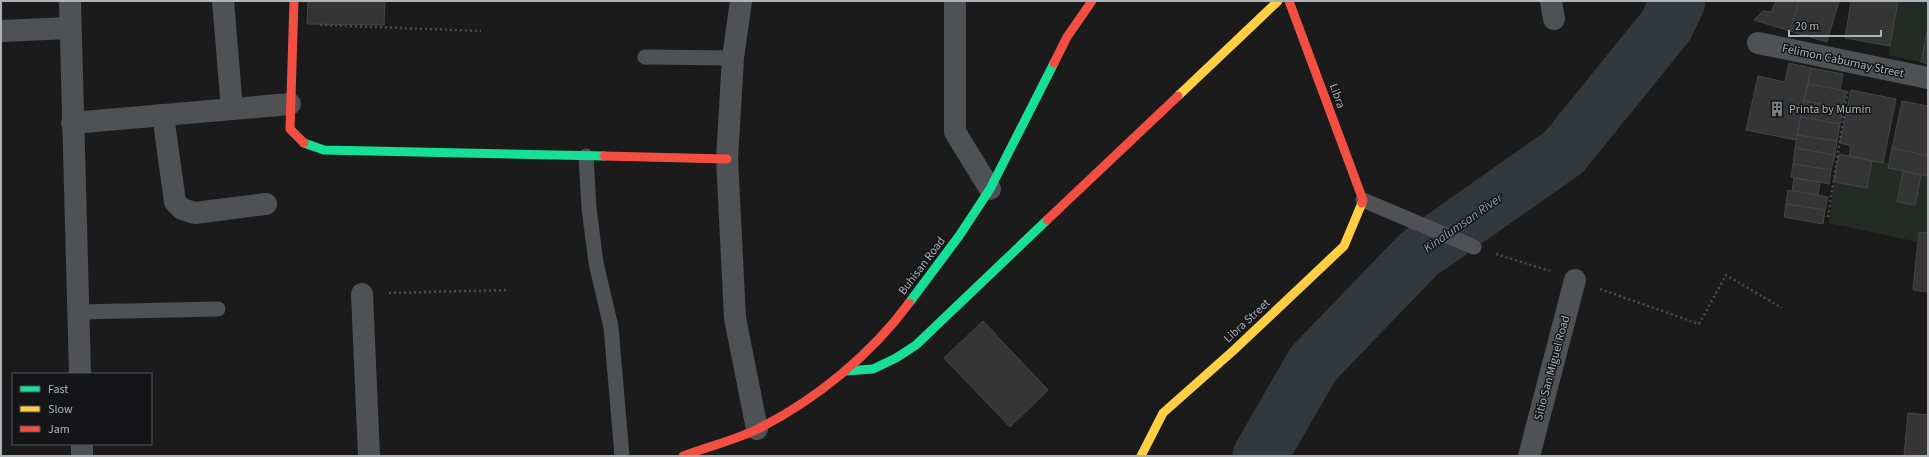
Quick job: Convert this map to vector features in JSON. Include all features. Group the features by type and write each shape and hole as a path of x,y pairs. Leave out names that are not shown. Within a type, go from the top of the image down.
{"street":[{"path":"70,1 72,123 80,373"},
{"path":"223,1 232,109"},
{"path":"294,1 290,129 305,144 324,150 728,159"},
{"path":"741,1 733,58 728,159 735,318 757,429"},
{"path":"955,1 955,132 990,189"},
{"name":"Buhisan Road","path":"683,456 757,429 821,390 875,344 905,309 959,236 990,189 1067,37 1092,1"},
{"path":"845,371 873,369 896,358 916,345 1278,1"},
{"name":"Libra","path":"1289,1 1363,200"},
{"path":"1,31 70,28"},
{"name":"Felimon Caburnay Street","path":"1758,43 1928,78"},
{"path":"72,123 290,104"},
{"path":"163,115 175,202 182,209 195,213 266,204"},
{"name":"Libra Street","path":"1140,456 1163,413 1234,350 1344,246 1363,200"},
{"name":"Sitio San Miguel Road","path":"1529,456 1575,280"},
{"path":"362,294 369,456"},
{"path":"82,445 82,456"}],"lane":[{"path":"645,57 733,58"},
{"path":"586,156 589,208 596,263 611,327 622,456"},
{"path":"1363,200 1474,247"},
{"path":"79,312 218,309"}],"path":[{"path":"294,24 481,31"},
{"path":"1828,217 1852,62"},
{"path":"1474,247 1575,280 1699,324 1726,275 1782,308"},
{"path":"362,294 507,290"}],"shaded area":[{"path":"1898,1 1928,1 1928,27 1921,62 1888,55"},
{"path":"1872,161 1889,163 1888,168 1903,171 1897,202 1915,205 1921,175 1928,176 1928,233 1919,233 1918,242 1829,223 1834,182 1867,188"}],"building":[{"path":"308,1 385,1 384,25 307,24"},
{"path":"1776,1 1799,1 1790,31 1754,20 1763,11 1771,12"},
{"path":"1799,1 1839,1 1827,42 1790,31"},
{"path":"1851,1 1898,1 1890,46 1845,38"},
{"path":"1928,27 1928,64 1921,62"},
{"name":"Printa by Mumin","path":"1789,63 1811,68 1796,140 1746,130 1758,76 1785,82"},
{"path":"1811,68 1843,74 1840,90 1808,84"},
{"path":"1808,84 1846,91 1843,108 1804,101"},
{"path":"1851,90 1896,99 1883,163 1849,156 1851,146 1840,143"},
{"path":"1804,101 1843,108 1840,124 1801,117"},
{"path":"1902,101 1928,106 1928,156 1892,148"},
{"path":"1801,117 1840,124 1837,141 1797,135"},
{"path":"1797,135 1837,141 1835,155 1795,148"},
{"path":"1795,148 1835,155 1831,170 1793,164"},
{"path":"1892,148 1928,156 1928,176 1888,168"},
{"path":"1839,154 1872,161 1867,188 1834,182"},
{"path":"1793,164 1831,170 1829,184 1791,177"},
{"path":"1903,171 1921,175 1915,205 1897,202"},
{"path":"1794,178 1820,182 1818,195 1792,191"},
{"path":"1788,190 1828,197 1825,210 1786,204"},
{"path":"1786,204 1825,210 1823,224 1784,217"},
{"path":"1919,232 1928,233 1928,292 1913,290"},
{"path":"983,321 1048,390 1010,427 944,358"},
{"path":"1908,413 1928,415 1928,456 1904,456"}],"waterway":[{"name":"Kinalumsan River","path":"1260,456 1313,364 1419,254 1564,152 1666,26 1678,1"}],"traffic: fast":[{"path":"909,303 959,236 990,189 1054,63"},
{"path":"304,143 324,150 604,156"},
{"path":"845,371 873,369 896,358 916,345 1047,220"}],"traffic: slow":[{"path":"1178,96 1278,1"},
{"path":"1141,456 1163,413 1234,350 1344,246 1362,203"}],"traffic: jam":[{"path":"294,1 290,129 304,143"},
{"path":"1054,63 1067,37 1092,1"},
{"path":"1289,1 1363,200 1362,203"},
{"path":"1047,220 1178,96"},
{"path":"604,156 727,159"},
{"path":"683,456 758,429 821,390 860,358 894,322 909,303"}],"place":[{"name":"Printa by Mumin","path":"1777,109"}]}
